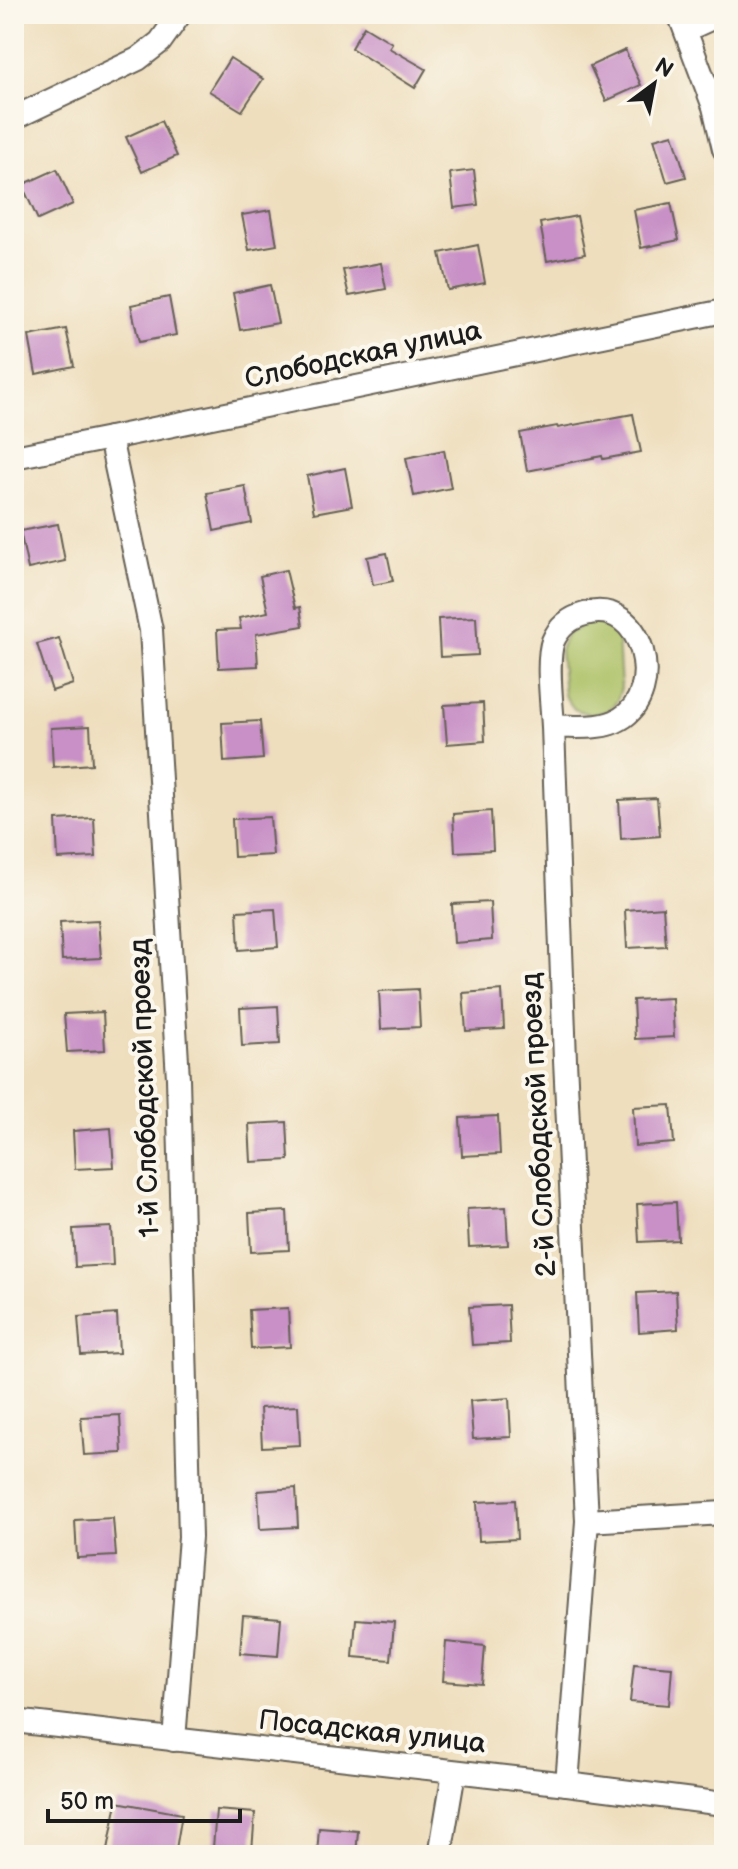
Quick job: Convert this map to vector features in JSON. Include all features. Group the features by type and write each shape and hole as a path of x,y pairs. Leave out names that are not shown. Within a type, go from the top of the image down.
{"street":[{"path":"14,118 138,59 160,42 180,14"},
{"path":"721,14 682,22 714,107 724,149"},
{"name":"Слободская улица","path":"14,457 724,311"},
{"name":"1-й Слободской проезд","path":"110,438 151,630 178,1078 190,1537 174,1740"},
{"name":"2-й Слободской проезд","path":"553,727 602,725 619,720 633,709 642,693 643,665 637,636 626,622 610,614 593,611 575,616 561,627 552,643 550,661 587,1521 567,1784"},
{"path":"587,1521 724,1513"},
{"name":"Посадская улица","path":"14,1721 724,1804"},
{"path":"440,1855 454,1772"}],"green space":[{"path":"591,620 606,626 618,637 621,688 617,701 607,711 591,715 574,709 564,695 560,650 566,635"}],"building":[{"path":"364,26 392,43 389,48 426,69 415,88 351,48"},
{"path":"625,50 641,85 606,101 590,66"},
{"path":"230,58 263,79 242,111 209,91"},
{"path":"161,121 177,156 142,172 126,137"},
{"path":"673,134 686,177 667,182 654,139"},
{"path":"57,169 73,204 38,220 22,185"},
{"path":"474,170 478,205 454,208 450,173"},
{"path":"671,203 679,240 641,248 634,210"},
{"path":"271,210 277,245 249,250 242,215"},
{"path":"577,216 585,254 547,261 540,223"},
{"path":"478,245 485,283 448,290 440,253"},
{"path":"381,263 386,289 349,296 343,270"},
{"path":"270,285 278,323 240,330 233,293"},
{"path":"169,297 176,335 139,342 131,305"},
{"path":"66,329 74,366 36,374 29,336"},
{"path":"633,414 641,452 603,459 602,456 527,471 520,433"},
{"path":"444,450 451,488 414,496 406,458"},
{"path":"345,468 352,506 314,513 307,476"},
{"path":"245,486 252,523 214,531 207,493"},
{"path":"58,524 65,561 28,569 20,531"},
{"path":"387,553 393,581 373,585 367,557"},
{"path":"286,570 295,608 300,607 303,626 256,634 258,666 219,668 217,630 241,629 239,618 268,612 260,576"},
{"path":"476,617 478,655 440,657 438,619"},
{"path":"59,638 73,684 52,691 37,644"},
{"path":"483,703 485,741 447,744 444,705"},
{"path":"260,721 263,759 224,762 222,723"},
{"path":"90,726 92,764 53,767 51,728"},
{"path":"657,798 660,836 621,839 619,800"},
{"path":"491,811 493,850 455,852 453,814"},
{"path":"270,817 273,855 234,857 232,819"},
{"path":"94,818 96,857 58,859 56,820"},
{"path":"490,902 492,940 454,943 452,904"},
{"path":"663,907 666,946 627,948 625,910"},
{"path":"275,909 278,947 239,950 237,911"},
{"path":"98,920 101,958 62,960 60,922"},
{"path":"418,989 420,1027 381,1029 379,991"},
{"path":"502,990 504,1029 466,1031 463,993"},
{"path":"672,998 674,1037 635,1039 633,1000"},
{"path":"278,1006 280,1044 242,1046 240,1008"},
{"path":"103,1012 105,1050 67,1052 64,1014"},
{"path":"671,1105 674,1143 635,1146 633,1107"},
{"path":"498,1116 500,1154 462,1156 460,1118"},
{"path":"287,1122 289,1160 251,1162 249,1124"},
{"path":"111,1128 114,1167 75,1169 73,1131"},
{"path":"676,1202 678,1240 639,1242 637,1204"},
{"path":"506,1207 508,1245 469,1247 467,1209"},
{"path":"287,1211 289,1250 251,1252 249,1213"},
{"path":"111,1227 113,1265 75,1267 73,1229"},
{"path":"676,1291 678,1329 639,1332 637,1293"},
{"path":"508,1305 510,1343 472,1345 469,1307"},
{"path":"288,1308 290,1347 251,1349 249,1310"},
{"path":"117,1314 119,1353 81,1355 78,1317"},
{"path":"509,1398 511,1437 473,1439 470,1401"},
{"path":"298,1406 300,1445 262,1447 260,1408"},
{"path":"120,1415 122,1453 84,1455 81,1417"},
{"path":"296,1488 298,1527 260,1529 258,1491"},
{"path":"515,1500 517,1539 479,1541 477,1502"},
{"path":"113,1518 116,1556 77,1558 75,1520"},
{"path":"243,1615 281,1618 278,1656 240,1653"},
{"path":"356,1619 394,1622 391,1660 353,1657"},
{"path":"446,1642 485,1646 482,1684 443,1681"},
{"path":"634,1664 672,1667 669,1705 630,1702"},
{"path":"117,1802 182,1814 175,1855 107,1855"},
{"path":"216,1810 255,1813 252,1851 213,1848"},
{"path":"319,1828 358,1831 356,1855 317,1855"}]}
